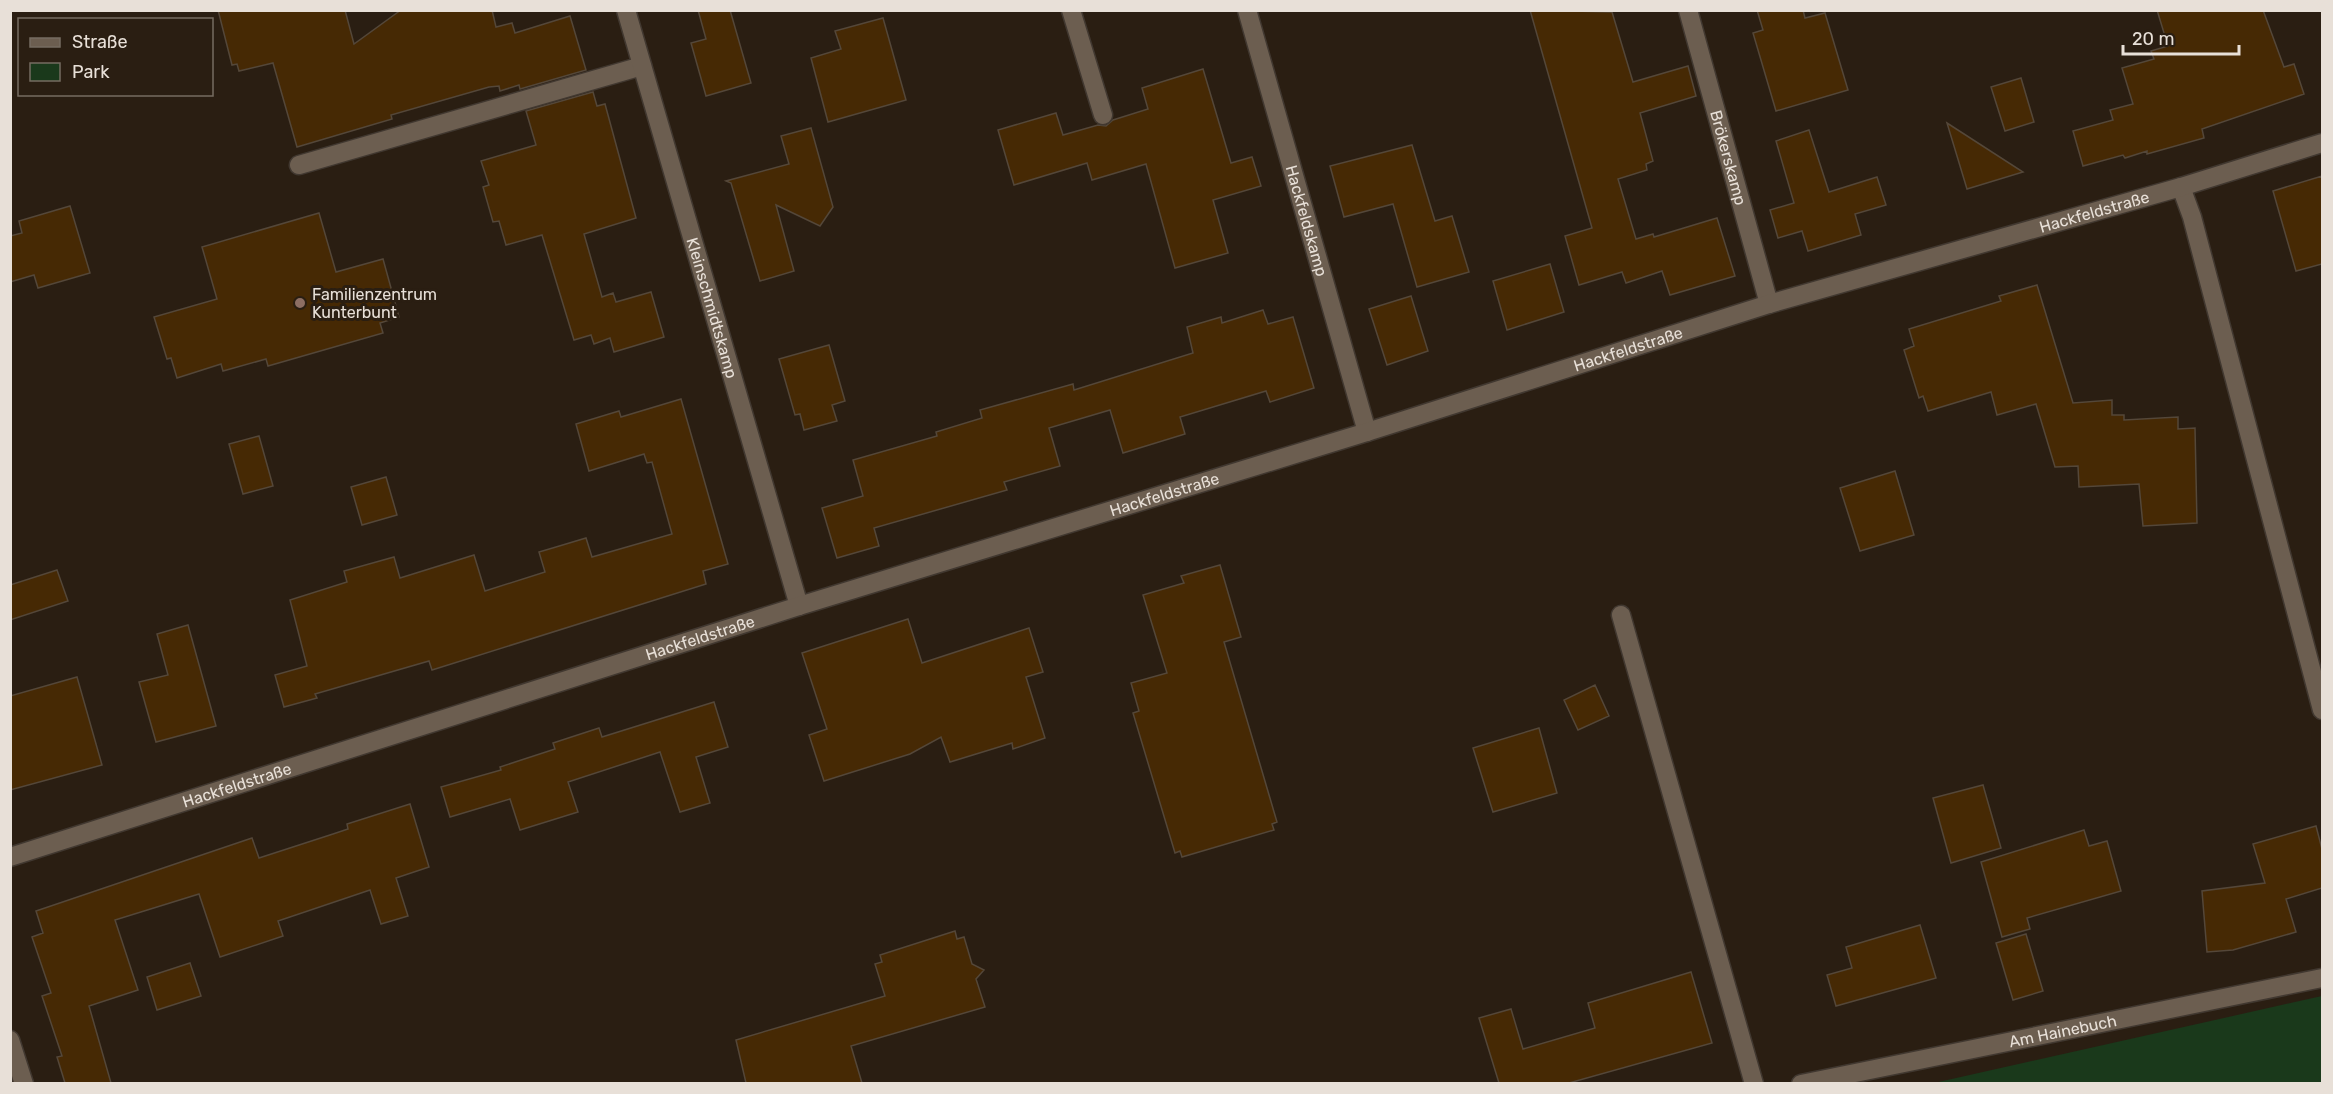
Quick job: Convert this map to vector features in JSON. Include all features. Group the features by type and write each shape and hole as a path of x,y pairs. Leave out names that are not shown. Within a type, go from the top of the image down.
{"street":[{"name":"Kleinschmidtskamp","path":"626,10 799,606"},
{"path":"1071,10 1103,115"},
{"name":"Hackfeldskamp","path":"1247,10 1367,432"},
{"name":"Brökerskamp","path":"1688,10 1769,304"},
{"path":"299,165 642,66"},
{"name":"Hackfeldstraße","path":"10,857 799,606 1367,432 1769,304 2181,187 2322,143"},
{"path":"2181,187 2195,228 2322,710"},
{"path":"1621,615 1754,1083"},
{"name":"Am Hainebuch","path":"1801,1083 2322,978"},
{"path":"10,1040 24,1083"}],"green space":[{"path":"2322,996 2322,1083 1934,1083"}],"building":[{"path":"218,10 345,10 354,44 401,10 492,10 496,27 512,23 515,33 570,16 586,70 520,89 519,85 500,91 499,86 489,87 391,115 392,119 297,147 273,63 239,71 237,64 232,65"},
{"path":"698,10 730,10 751,83 706,96 691,43 706,39"},
{"path":"1530,10 1612,12 1633,82 1688,66 1696,96 1640,113 1653,161 1646,164 1647,170 1618,179 1636,239 1653,234 1654,237 1717,218 1735,276 1670,295 1662,271 1626,283 1622,272 1579,285 1565,236 1592,228"},
{"path":"1757,10 1803,10 1805,18 1825,13 1848,90 1776,111 1753,33 1763,30"},
{"path":"2157,10 2263,10 2284,67 2294,64 2304,94 2202,129 2204,138 2147,154 2147,151 2125,158 2123,155 2083,166 2073,131 2113,120 2110,110 2133,104 2122,68 2154,59 2151,51 2168,46"},
{"path":"883,18 906,100 828,122 811,58 841,49 835,31"},
{"path":"1203,69 1231,163 1252,157 1261,186 1213,200 1228,253 1175,268 1146,164 1092,180 1087,163 1014,185 998,130 1056,113 1063,135 1098,125 1106,126 1113,120 1148,109 1142,88"},
{"path":"2021,78 2034,122 2005,131 1991,87"},
{"path":"593,92 597,106 605,104 636,218 584,234 602,297 613,293 616,302 651,292 664,337 614,352 610,338 594,344 591,335 574,340 542,235 506,245 499,221 493,222 483,187 489,185 481,161 536,145 526,111"},
{"path":"1947,123 2023,172 1967,189"},
{"path":"811,128 833,207 820,226 776,205 794,271 760,281 731,183 726,181 789,164 781,136"},
{"path":"1809,130 1829,192 1877,177 1886,205 1855,214 1861,235 1808,251 1802,231 1778,238 1770,210 1794,203 1776,141"},
{"path":"1412,145 1435,221 1452,216 1469,272 1417,287 1393,204 1344,217 1330,166"},
{"path":"2322,176 2322,264 2296,271 2273,191"},
{"path":"70,206 90,273 38,288 34,275 10,282 10,236 22,233 19,221"},
{"name":"Familienzentrum Kunterbunt","path":"319,213 336,272 383,259 399,317 380,323 383,333 268,366 266,359 223,371 221,364 177,378 171,358 167,359 154,317 217,299 202,247"},
{"path":"1550,264 1564,312 1507,330 1493,281"},
{"path":"2037,285 2073,403 2112,400 2112,415 2124,415 2124,420 2178,417 2178,429 2195,428 2197,523 2143,526 2139,484 2079,487 2078,466 2055,467 2036,404 1997,415 1991,392 1928,411 1923,396 1919,398 1904,350 1914,346 1909,329 2001,301 1999,296"},
{"path":"1411,296 1428,351 1387,365 1369,309"},
{"path":"1263,310 1268,324 1293,317 1314,388 1270,402 1266,391 1180,417 1185,434 1123,453 1110,410 1049,428 1060,466 1004,482 1007,490 874,528 879,546 837,558 822,508 863,496 853,460 937,436 936,432 982,418 980,410 1073,384 1074,390 1193,353 1187,327 1221,317 1222,323"},
{"path":"829,345 845,401 832,405 837,421 804,430 800,414 795,415 779,359"},
{"path":"681,399 728,564 703,571 706,584 432,670 429,661 315,694 317,698 284,707 275,675 307,666 290,600 347,582 344,571 394,557 400,578 474,555 485,591 545,572 539,552 586,538 592,557 672,534 652,462 647,463 644,454 589,471 576,424 619,411 621,417"},
{"path":"259,436 273,486 243,494 229,444"},
{"path":"1895,471 1914,535 1860,551 1840,488"},
{"path":"386,477 397,515 362,525 351,487"},
{"path":"1220,565 1241,637 1224,642 1277,822 1272,824 1274,830 1182,857 1180,851 1175,853 1133,713 1139,711 1131,683 1167,673 1143,595 1184,583 1181,576"},
{"path":"57,570 68,601 10,620 10,585"},
{"path":"908,619 922,663 1029,628 1043,672 1026,677 1045,738 1013,749 1012,743 950,762 941,737 910,754 824,781 809,735 827,729 802,653"},
{"path":"188,625 216,726 156,742 139,682 168,675 157,634"},
{"path":"77,677 102,765 10,790 10,696"},
{"path":"1595,685 1609,716 1578,730 1564,700"},
{"path":"714,702 728,747 696,757 710,803 680,812 660,752 568,782 578,812 520,830 510,799 450,817 441,787 501,770 500,767 555,749 553,743 599,728 602,737"},
{"path":"1539,728 1557,793 1493,812 1473,748"},
{"path":"1983,785 2001,848 1951,863 1933,798"},
{"path":"410,804 429,867 396,878 408,916 381,924 370,890 278,921 283,936 220,957 199,894 115,920 138,990 89,1006 111,1083 65,1083 57,1057 62,1056 42,996 51,993 32,937 43,933 36,911 252,838 259,858 348,829 347,824"},
{"path":"2316,826 2322,849 2322,888 2286,899 2296,932 2233,950 2207,952 2202,891 2265,883 2253,844"},
{"path":"2084,830 2089,846 2107,841 2121,891 2027,918 2030,929 2002,937 1981,862"},
{"path":"1920,925 1936,978 1836,1006 1827,975 1852,968 1846,947"},
{"path":"955,931 957,939 964,937 972,964 984,970 976,979 985,1007 851,1046 862,1083 746,1083 736,1040 885,996 875,964 882,962 880,955"},
{"path":"2026,934 2043,991 2013,1000 1996,943"},
{"path":"190,963 201,996 157,1010 147,977"},
{"path":"1691,972 1712,1043 1569,1083 1499,1083 1479,1018 1511,1009 1523,1049 1595,1028 1588,1003"}],"place":[{"name":"Familienzentrum Kunterbunt","path":"300,303"}]}
